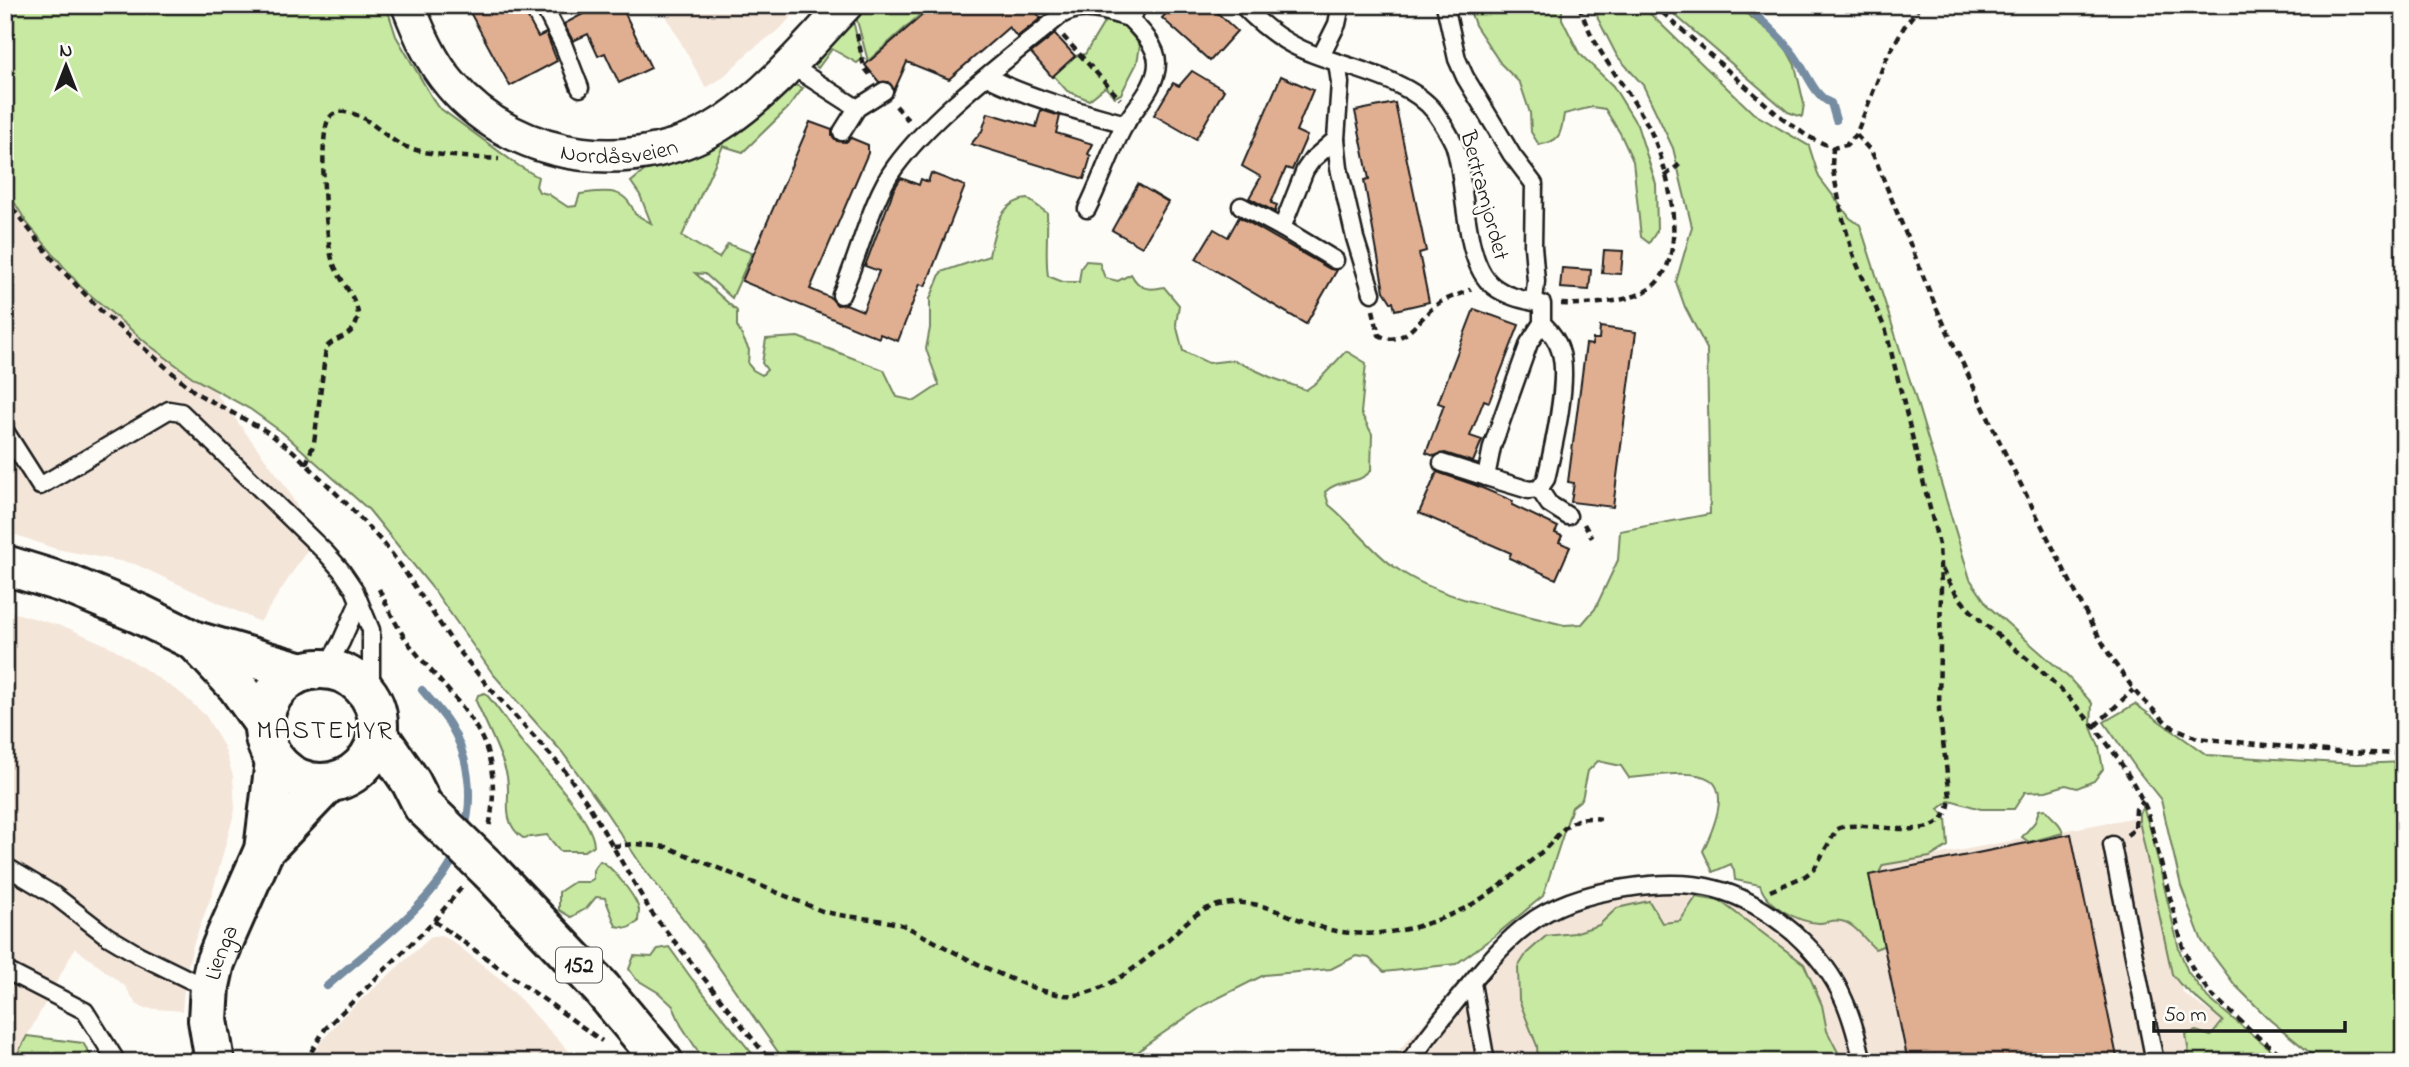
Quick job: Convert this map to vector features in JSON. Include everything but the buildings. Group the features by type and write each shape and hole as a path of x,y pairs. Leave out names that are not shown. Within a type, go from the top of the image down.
{"main road":[{"name":"152","path":"5,565 70,585 140,614 195,641 313,671 352,678 363,688 374,716 423,807 482,862 602,989 663,1062"},
{"name":"152","path":"195,641 237,686 264,724 266,744 275,761 293,776 304,781 340,778 423,807"},
{"path":"264,724 266,711 279,687 313,671"},
{"path":"340,778 365,763 373,749 374,716"},
{"name":"Lienga","path":"215,1062 208,1020 210,986 219,952 264,850 275,761"},
{"name":"Lienga","path":"264,850 340,778"}],"street":[{"name":"Nordåsveien","path":"408,5 430,55 451,85 472,106 523,138 575,154 613,156 667,148 699,136 735,114 790,65 851,17"}],"lane":[{"path":"543,5 563,44 580,88"},
{"path":"1129,18 1140,5"},
{"name":"Bertramjordet","path":"1242,5 1275,35 1303,50 1408,90 1429,105 1454,146 1474,252 1487,280 1506,294 1538,303"},
{"path":"1321,57 1337,24 1341,5"},
{"path":"1445,5 1457,59 1465,77 1512,155 1534,184 1533,246 1538,303 1542,323 1557,342 1563,362 1562,388 1550,461 1546,478 1539,489"},
{"path":"841,295 893,168 937,121 1051,23 1073,9 1113,9 1129,18 1147,40 1156,56 1157,65 1152,83 1129,119 1087,209"},
{"path":"1338,62 1340,83 1336,139 1339,168 1355,238 1372,293"},
{"path":"790,65 857,108"},
{"path":"987,77 1015,91 1055,105 1129,119"},
{"path":"842,132 857,108 884,92"},
{"path":"1282,228 1305,170 1312,160 1336,139"},
{"path":"1241,206 1335,260"},
{"path":"1486,477 1492,447 1529,343 1542,323"},
{"path":"5,431 40,486 169,410 177,410 341,570 354,589 371,630 374,716"},
{"path":"1443,463 1529,490 1539,489"},
{"path":"1539,489 1549,505 1567,516"},
{"path":"313,671 341,642 358,604"},
{"path":"2112,845 2155,1062"},
{"path":"5,866 54,895 107,936 139,955 190,980 210,986"},
{"path":"1409,1062 1504,944 1527,924 1553,908 1579,898 1639,886 1673,884 1703,887 1749,899 1801,939 1817,956 1844,1000 1863,1062"},
{"path":"5,970 85,1011 117,1062"},
{"path":"1472,983 1486,1062"}],"path":[{"path":"1538,303 1568,304 1625,299 1644,293 1657,283 1667,268 1673,246 1673,217 1665,176 1647,122 1604,58 1579,5"},
{"path":"1654,5 1777,114 1807,136 1832,148 1846,145 1856,135 1873,87 1895,41 1921,5"},
{"path":"851,17 864,67 884,92"},
{"path":"1051,23 1129,119"},
{"path":"306,464 314,443 326,348 330,343 346,337 354,328 358,316 357,305 338,278 331,258 325,213 324,151 325,128 330,117 337,112 360,117 403,146 504,159"},
{"path":"1856,135 1871,151 1876,161 1935,305 2046,536 2091,623 2133,690 2169,725 2197,738 2337,752 2404,754"},
{"path":"1749,899 1805,876 1814,869 1833,833 1841,827 1906,830 1927,827 1942,821 1950,808 1939,709 1939,545 1886,331 1853,255 1842,215 1832,166 1832,148"},
{"path":"1665,176 1679,164"},
{"path":"5,199 88,299 196,393 267,431 346,503 401,566 444,632 470,664 565,771 588,804 651,912 771,1062"},
{"path":"1377,324 1379,335 1393,339 1403,335 1438,304 1487,280"},
{"path":"1941,566 1950,584 1982,624 2039,669 2095,726 2143,801 2151,821 2183,947 2194,974 2212,995 2258,1037 2291,1062"},
{"path":"305,1062 324,1029 433,921 482,862 493,804 491,770 483,740 462,704 403,635 373,579"},
{"path":"2095,726 2133,690"},
{"path":"2135,822 2136,810 2143,801"},
{"path":"612,846 636,844 667,847 822,911 884,919 905,926 1029,986 1063,995 1096,989 1129,971 1191,918 1210,906 1233,903 1269,907 1338,933 1364,935 1417,926 1468,906 1509,879 1576,820 1601,819"},
{"path":"433,921 606,1044"}],"shaded area":[{"path":"660,5 801,5 781,28 750,51 722,78 706,88"},
{"path":"5,113 285,485 315,538 260,622 135,564 56,549 5,531"},
{"path":"5,610 68,628 113,648 182,694 206,716 224,747 233,776 235,810 212,894 193,945 185,978 182,1011 144,1008 136,1004 125,986 75,948 13,1062 5,1062"},
{"path":"2142,816 2183,993 2273,1062 1388,1062 1511,928 1552,897 1596,881 1646,876 1700,878 1750,890 1796,919 1867,909 1862,869"},
{"path":"440,935 452,941 503,981 579,1062 310,1062 317,1047 342,1017 430,938"}],"green space":[{"path":"5,5 386,5 396,36 437,106 538,177 536,186 539,192 548,194 568,207 576,206 580,194 613,192 626,199 635,214 651,223 640,195 631,182 650,166 789,83 803,88 788,108 743,152 723,146 682,236 719,258 728,244 752,253 732,298 705,274 695,273 737,311 737,326 749,350 748,364 753,370 762,375 767,370 762,363 766,339 798,337 884,370 897,397 915,401 939,385 926,349 930,328 930,299 941,272 989,256 996,228 1004,211 1018,201 1028,199 1047,213 1048,276 1063,282 1079,282 1081,268 1086,261 1099,262 1105,278 1118,281 1131,274 1144,288 1164,287 1179,305 1176,324 1183,351 1208,363 1234,360 1306,390 1346,351 1366,363 1361,413 1372,434 1371,471 1360,479 1336,485 1325,492 1329,505 1387,561 1413,579 1454,596 1564,625 1582,624 1595,609 1618,560 1620,531 1710,514 1707,349 1685,307 1676,282 1692,227 1673,148 1643,85 1617,56 1598,19 1595,5 1641,5 1753,113 1809,146 1819,177 1850,218 1860,225 1970,579 1989,607 2068,677 2092,703 2091,727 2099,747 2103,769 2094,781 2077,788 2066,785 2046,791 2025,792 2014,809 1981,809 1950,800 1939,809 1946,818 1948,846 1930,857 1883,865 1877,877 1888,944 1875,949 1846,922 1811,922 1784,911 1769,900 1760,885 1735,880 1731,864 1713,872 1703,851 1715,822 1719,801 1716,787 1708,778 1676,774 1629,778 1621,766 1598,761 1588,771 1582,799 1572,807 1543,896 1456,964 1384,972 1369,958 1356,956 1331,969 1264,975 1204,1005 1146,1045 1127,1062 785,1062 702,943 642,866 562,752 493,674 434,590 369,510 283,433 250,409 195,379 149,345 80,286 27,223 8,192 5,176"},
{"path":"879,5 931,5 868,61 855,13"},
{"path":"1468,5 1562,5 1562,19 1579,53 1613,86 1637,125 1656,184 1657,231 1649,243 1641,237 1633,161 1605,109 1592,107 1564,114 1559,136 1539,145 1531,132 1530,113 1520,83 1501,64 1475,25"},
{"path":"1667,5 1735,5 1769,31 1783,43 1795,65 1804,104 1802,117 1788,112 1675,15"},
{"path":"852,16 862,59 857,63 832,49 818,68 810,61"},
{"path":"1105,21 1124,26 1140,45 1137,63 1121,94 1115,97 1105,87 1089,100 1067,91 1053,75 1075,56 1085,54"},
{"path":"485,693 585,821 594,846 584,851 560,851 547,835 523,838 515,831 508,816 506,772 476,701 478,695"},
{"path":"2135,704 2207,755 2357,764 2404,762 2404,1062 2321,1062 2270,1020 2235,985 2202,941 2181,886 2161,800 2104,722"},
{"path":"2143,807 2179,949 2188,972 2208,998 2285,1062 2190,1062 2186,1034 2196,1031 2211,1036 2223,1021 2172,974 2139,821 2139,813"},
{"path":"2045,809 2063,833 2029,842 2022,837 2035,822 2039,810"},
{"path":"600,861 617,875 637,905 638,922 628,928 616,926 605,898 596,897 587,908 571,917 559,910 559,892 574,882 588,882 593,879 593,870"},
{"path":"1696,897 1720,901 1804,964 1822,1005 1827,1031 1843,1062 1538,1062 1537,1046 1519,1000 1518,967 1527,953 1546,936 1574,933 1599,925 1617,908 1649,901 1662,923 1680,921"},
{"path":"669,947 759,1062 705,1062 681,1025 673,1006 659,993 636,979 629,969 634,956 652,957 658,949"},
{"path":"27,1036 83,1043 95,1062 13,1062"}],"waterway":[{"path":"1744,5 1769,27 1797,58 1814,88 1831,103 1836,120"},
{"path":"422,690 447,720 462,750 469,791 464,832"},
{"path":"327,986 416,909 445,873 456,854"}],"district":[{"name":"MASTEMYR","path":"325,729"}]}
